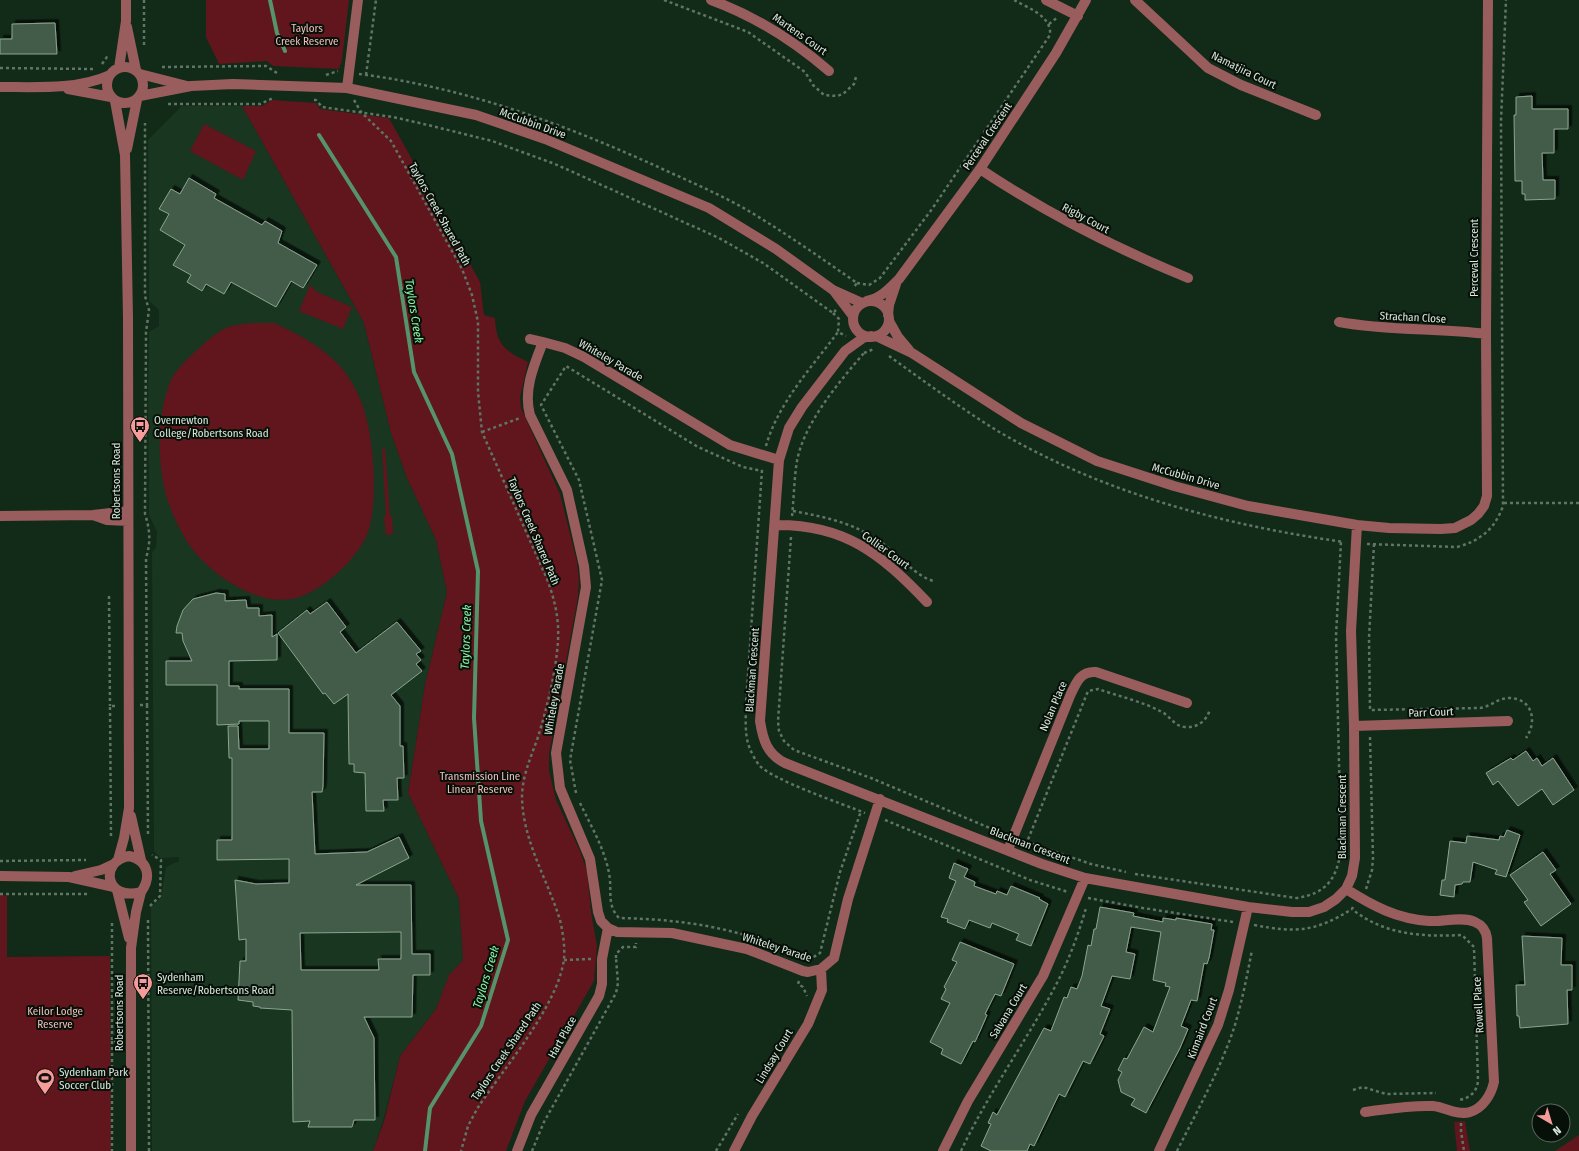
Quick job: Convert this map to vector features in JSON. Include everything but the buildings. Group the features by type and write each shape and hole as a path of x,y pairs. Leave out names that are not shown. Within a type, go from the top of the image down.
{"street":[{"path":"119,68 126,21 126,0"},
{"path":"347,88 358,0"},
{"name":"Martens Court","path":"711,0 739,10 766,25 804,51 829,71"},
{"path":"1046,0 1078,16"},
{"name":"Perceval Crescent","path":"864,302 877,299 898,279 980,169 1052,59 1086,0"},
{"name":"Namatjira Court","path":"1135,0 1208,68 1241,85 1316,115"},
{"name":"Perceval Crescent","path":"1478,514 1484,506 1487,496 1486,334 1488,0"},
{"path":"0,87 45,87 88,92 126,104 139,98 144,85 134,60 126,21"},
{"path":"45,87 94,81 110,75 119,68 131,68 138,72"},
{"name":"McCubbin Drive","path":"138,72 191,86"},
{"path":"110,75 107,86 113,99"},
{"name":"McCubbin Drive","path":"139,98 191,86 233,84 347,88 476,115 545,139 709,208 745,228 833,290 845,300 854,319"},
{"name":"Robertsons Road","path":"126,155 139,98"},
{"name":"Robertsons Road","path":"113,99 126,155 128,516 129,808 124,838 116,862"},
{"name":"Rigby Court","path":"980,169 1041,208 1083,231 1188,278"},
{"name":"Perceval Crescent","path":"889,318 889,304 898,279"},
{"name":"McCubbin Drive","path":"845,300 864,302"},
{"path":"853,340 854,319 855,311 864,302 873,301 882,305 889,318 884,330 873,336 861,333 855,326 854,319"},
{"name":"McCubbin Drive","path":"889,318 898,337 912,353"},
{"name":"Strachan Close","path":"1339,322 1408,330 1459,331 1486,334"},
{"name":"McCubbin Drive","path":"873,336 912,353 1021,423 1097,461 1174,486 1248,506 1357,525 1389,528 1448,528 1464,524 1478,514"},
{"name":"Blackman Crescent","path":"873,336 853,340 795,417 784,440 779,460 760,721 765,742 774,758 1008,850 1085,878 1248,907 1292,912 1309,912 1324,907 1336,899 1346,889 1352,876 1355,858 1354,726 1351,631 1357,525"},
{"path":"530,340 543,342"},
{"name":"Whiteley Parade","path":"779,460 730,445 584,357 565,348 543,342 536,360 527,393 526,403 530,415 567,490 584,566 586,587 556,752 557,770 560,788 565,804 590,859 598,912 601,921 608,928 617,932 672,933 747,949 803,971 808,972 821,969 834,958 848,899 880,799"},
{"path":"0,516 93,515 107,520 128,516"},
{"name":"Collier Court","path":"775,525 792,525 816,528 851,539 880,558 904,577 927,602"},
{"name":"Nolan Place","path":"1008,850 1070,696 1077,680 1082,675 1090,672 1096,672 1187,703"},
{"name":"Parr Court","path":"1354,726 1508,721"},
{"name":"Robertsons Road","path":"129,808 141,860"},
{"path":"0,876 69,877 101,870 129,856 141,860 145,865 148,876 141,892 129,894 116,889 69,877"},
{"path":"116,862 110,876 116,889"},
{"name":"Salvana Court","path":"943,1151 968,1101 1043,976 1085,878"},
{"name":"Robertsons Road","path":"116,889 126,922 131,948"},
{"name":"Rowell Place","path":"1346,889 1373,906 1405,918 1430,921 1474,921 1480,924 1486,934 1494,1082 1491,1092 1485,1101 1473,1110 1464,1113"},
{"name":"Robertsons Road","path":"131,1151 131,948 136,912 141,892"},
{"name":"Kinnaird Court","path":"1159,1151 1218,1025 1229,990 1248,907"},
{"name":"Hart Place","path":"517,1151 531,1114 599,996 602,984 602,959 608,928"},
{"name":"Lindsay Court","path":"734,1151 752,1116 808,1024 822,990 821,969"},
{"path":"1365,1112 1412,1106 1438,1107 1464,1113"}],"path":[{"path":"134,60 144,57 144,0"},
{"path":"366,75 376,0"},
{"path":"664,0 748,32 805,72 813,85 824,95 837,96 849,91 856,77"},
{"path":"324,76 336,71 406,81 514,108 637,157 706,189 756,215 857,283 869,285 880,278 932,209 1050,35 1050,30 1046,19 1014,0"},
{"path":"888,355 945,397 996,430 1066,466 1122,489 1186,511 1233,523 1290,534 1356,543 1457,547 1469,544 1490,531 1500,516 1503,503 1502,121 1506,0"},
{"path":"158,67 266,66 275,73 282,73"},
{"path":"0,68 93,68 94,81"},
{"name":"Taylors Creek Shared Path","path":"347,88 361,112 391,141 462,269 472,295 478,322 478,392 482,432 547,579 557,614 558,639 552,681 542,724 524,776 522,796 523,814 530,843 560,920 563,933 564,960 561,972 547,1006 477,1109 468,1126 461,1151"},
{"path":"166,104 260,104 272,98 279,98"},
{"path":"309,100 316,100 322,107 361,112 428,125 492,141 555,164 719,238 763,263 833,313 838,319 838,332 797,385 777,417 769,435 762,471 746,703 746,735 750,749 760,765 769,772 802,788 1030,880 1078,895 1143,908 1285,931 1309,929 1333,921 1352,909 1360,898 1369,882 1373,858 1369,725 1369,638 1374,544"},
{"path":"833,313 845,300 857,283"},
{"path":"838,332 853,340 864,353"},
{"path":"876,348 864,353 852,367 807,430 797,461 778,720 779,731 784,741 794,750 871,778 1013,838 1091,864 1129,873 1296,898 1317,893 1335,876 1341,849 1336,636 1341,541"},
{"path":"576,794 570,760 602,580 579,480 541,405 566,366 698,447 743,468 762,471"},
{"path":"482,432 530,415"},
{"path":"1503,503 1579,503"},
{"path":"110,596 110,706"},
{"path":"1027,842 1088,691 1098,689 1164,713 1177,725 1185,727 1201,724 1208,716 1210,709"},
{"path":"1370,710 1486,708 1508,698 1517,699 1523,702 1532,714 1533,722 1531,731 1526,738"},
{"path":"147,705 148,840"},
{"path":"580,801 603,851 609,878 612,910 618,918 677,920 717,927 812,958 820,953 840,872 861,811"},
{"path":"0,861 92,860"},
{"path":"0,894 92,894"},
{"path":"961,1151 998,1082 1059,979 1078,935 1090,898"},
{"path":"1352,909 1365,919 1407,934 1428,936 1462,935 1474,947 1478,1081 1476,1090 1469,1096 1463,1099 1455,1099"},
{"path":"148,916 149,1151"},
{"path":"112,922 112,1151"},
{"path":"804,1002 807,996 803,987 798,984 808,957"},
{"path":"564,960 602,959"},
{"path":"112,1041 148,1041"},
{"path":"1353,1090 1363,1087 1386,1094 1433,1093 1443,1095"},
{"path":"716,1151 741,1110"},
{"path":"1464,1113 1461,1128 1464,1151"}],"shaded area":[{"path":"182,106 242,106 364,323 391,433 407,478 436,540 447,592 425,685 408,793 459,899 463,960 449,976 436,1009 400,1056 383,1121 373,1151 152,1151 151,907 161,898 166,867 179,861 179,857 160,858 154,851 152,553 156,547 157,532 149,515 148,387 149,332 159,326 159,310 149,301 148,140"}],"green space":[{"name":"Taylors Creek Reserve","path":"206,0 349,0 342,60 339,69 273,66 267,61 219,64 206,37"},
{"name":"Transmission Line Linear Reserve","path":"272,100 316,103 320,109 389,118 480,282 484,315 495,318 497,335 503,346 513,354 528,362 520,397 521,408 560,494 577,562 579,579 578,597 549,754 549,771 556,800 580,851 587,871 591,912 597,946 594,981 525,1101 506,1151 373,1151 384,1121 400,1056 436,1009 449,975 463,960 459,899 408,793 425,685 447,592 436,540 407,478 391,433 364,323 242,106 262,106"},
{"path":"204,124 256,151 243,180 190,151"},
{"path":"310,285 317,292 352,307 343,329 299,311"},
{"path":"274,323 317,346 332,358 347,375 358,394 365,413 371,440 374,473 371,520 368,532 358,549 346,565 326,583 302,596 288,599 274,599 246,591 220,576 199,557 179,528 172,511 166,495 160,454 161,423 165,399 173,376 181,366 206,342 224,329 242,324"},
{"path":"385,448 390,516 392,516 393,534 386,535 382,449"},
{"name":"Keilor Lodge Reserve","path":"0,894 7,896 7,957 110,956 111,1151 0,1151"},
{"path":"1465,1121 1470,1151 1457,1151 1454,1122"},
{"path":"1579,1135 1579,1151 1555,1151 1567,1143 1571,1143 1571,1140"}],"waterway":[{"name":"Taylors Creek","path":"270,0 277,33 285,51"},
{"name":"Taylors Creek","path":"319,135 396,257 414,372 452,454 478,571 474,718 481,821 508,940 481,1026 430,1108 425,1151"}],"place":[{"name":"Overnewton College/Robertsons Road","path":"140,443"},
{"name":"Sydenham Reserve/Robertsons Road","path":"143,1000"},
{"name":"Sydenham Park Soccer Club","path":"45,1095"}]}
